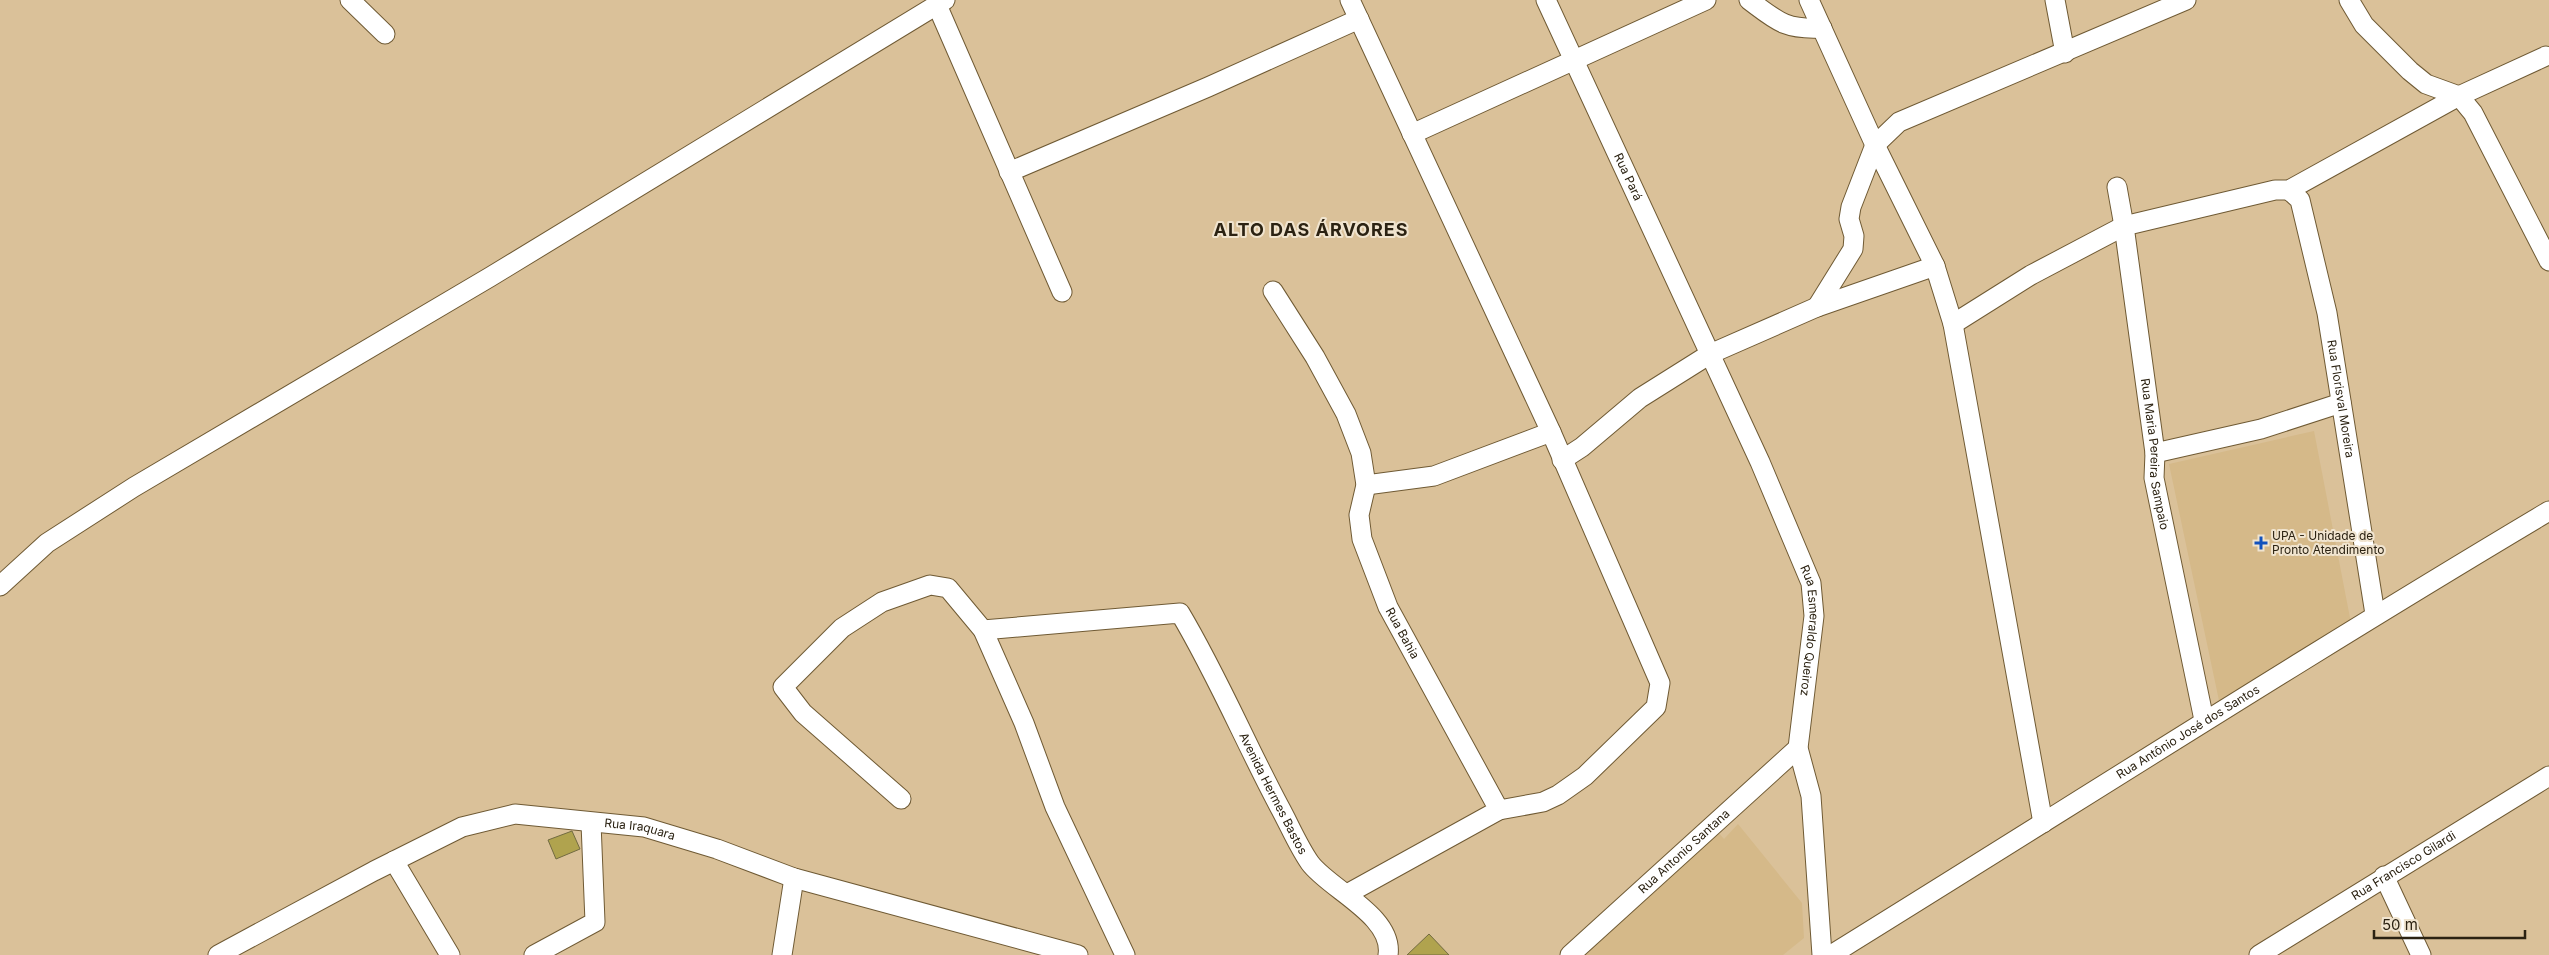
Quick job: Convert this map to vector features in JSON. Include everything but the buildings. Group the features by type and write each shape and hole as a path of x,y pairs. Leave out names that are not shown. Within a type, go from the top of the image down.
{"street":[{"path":"350,0 385,34"},
{"path":"1347,894 1499,810 1543,802 1558,795 1584,776 1656,707 1660,692 1655,670 1551,432 1350,0"},
{"name":"Rua Pará","path":"1546,0 1710,354"},
{"path":"1412,134 1706,0"},
{"path":"1749,0 1784,25 1802,29 1822,28"},
{"path":"1809,0 1875,145 1934,266 1953,324 2043,823"},
{"path":"2055,0 2065,54"},
{"path":"1817,307 1854,249 1854,236 1849,219 1851,208 1875,145 1900,122 2065,54 2186,0"},
{"path":"2349,0 2364,25 2410,71 2426,84 2460,96 2473,113 2527,222 2549,261"},
{"path":"0,586 47,542 134,487 490,277 941,2 1009,172 1062,292"},
{"path":"1009,172 1208,87 1359,19"},
{"path":"1953,324 2031,275 2124,226 2275,190 2289,190 2460,96 2546,56"},
{"name":"Rua Maria Pereira Sampaio","path":"2117,187 2155,453 2154,478 2204,720"},
{"name":"Rua Florisval Moreira","path":"2289,190 2300,200 2327,313 2375,614"},
{"path":"1562,460 1582,447 1640,398 1710,354 1817,307 1934,266"},
{"name":"Rua Bahia","path":"1272,291 1291,317 1346,414 1361,452 1366,485 1359,515 1362,539 1372,570 1388,607 1499,810"},
{"name":"Rua Esmeraldo Queiroz","path":"1710,354 1760,462 1811,583 1814,616 1798,748 1811,796 1822,955"},
{"path":"2155,453 2261,429 2341,403"},
{"path":"1366,485 1434,476 1551,432"},
{"name":"Rua Antônio José dos Santos","path":"1830,955 2375,614 2549,512"},
{"path":"901,799 803,713 783,687 842,628 882,602 930,585 948,588 983,630 1024,723 1055,807 1125,955"},
{"name":"Avenida Hermes Bastos","path":"983,630 1180,613 1199,646 1248,749 1310,864 1347,894 1382,929 1389,946 1388,955"},
{"name":"Rua Antonio Santana","path":"1570,955 1798,748"},
{"name":"Rua Francisco Gilardi","path":"2259,955 2384,876 2549,776"},
{"name":"Rua Iraquara","path":"218,955 462,827 515,814 644,827 717,849 794,878 1078,955"},
{"path":"534,955 595,922 591,823"},
{"path":"394,861 450,955"},
{"path":"2384,876 2421,955"},
{"path":"782,955 794,878"}],"shaded area":[{"name":"UPA - Unidade de Pronto Atendimento","path":"2314,431 2351,623 2221,710 2169,464"},
{"path":"1738,824 1802,903 1804,938 1783,955 1582,955 1717,831 1724,839"}],"place":[{"name":"UPA - Unidade de Pronto Atendimento","path":"2261,543"}],"district":[{"name":"ALTO DAS ÁRVORES","path":"1311,230"}]}
